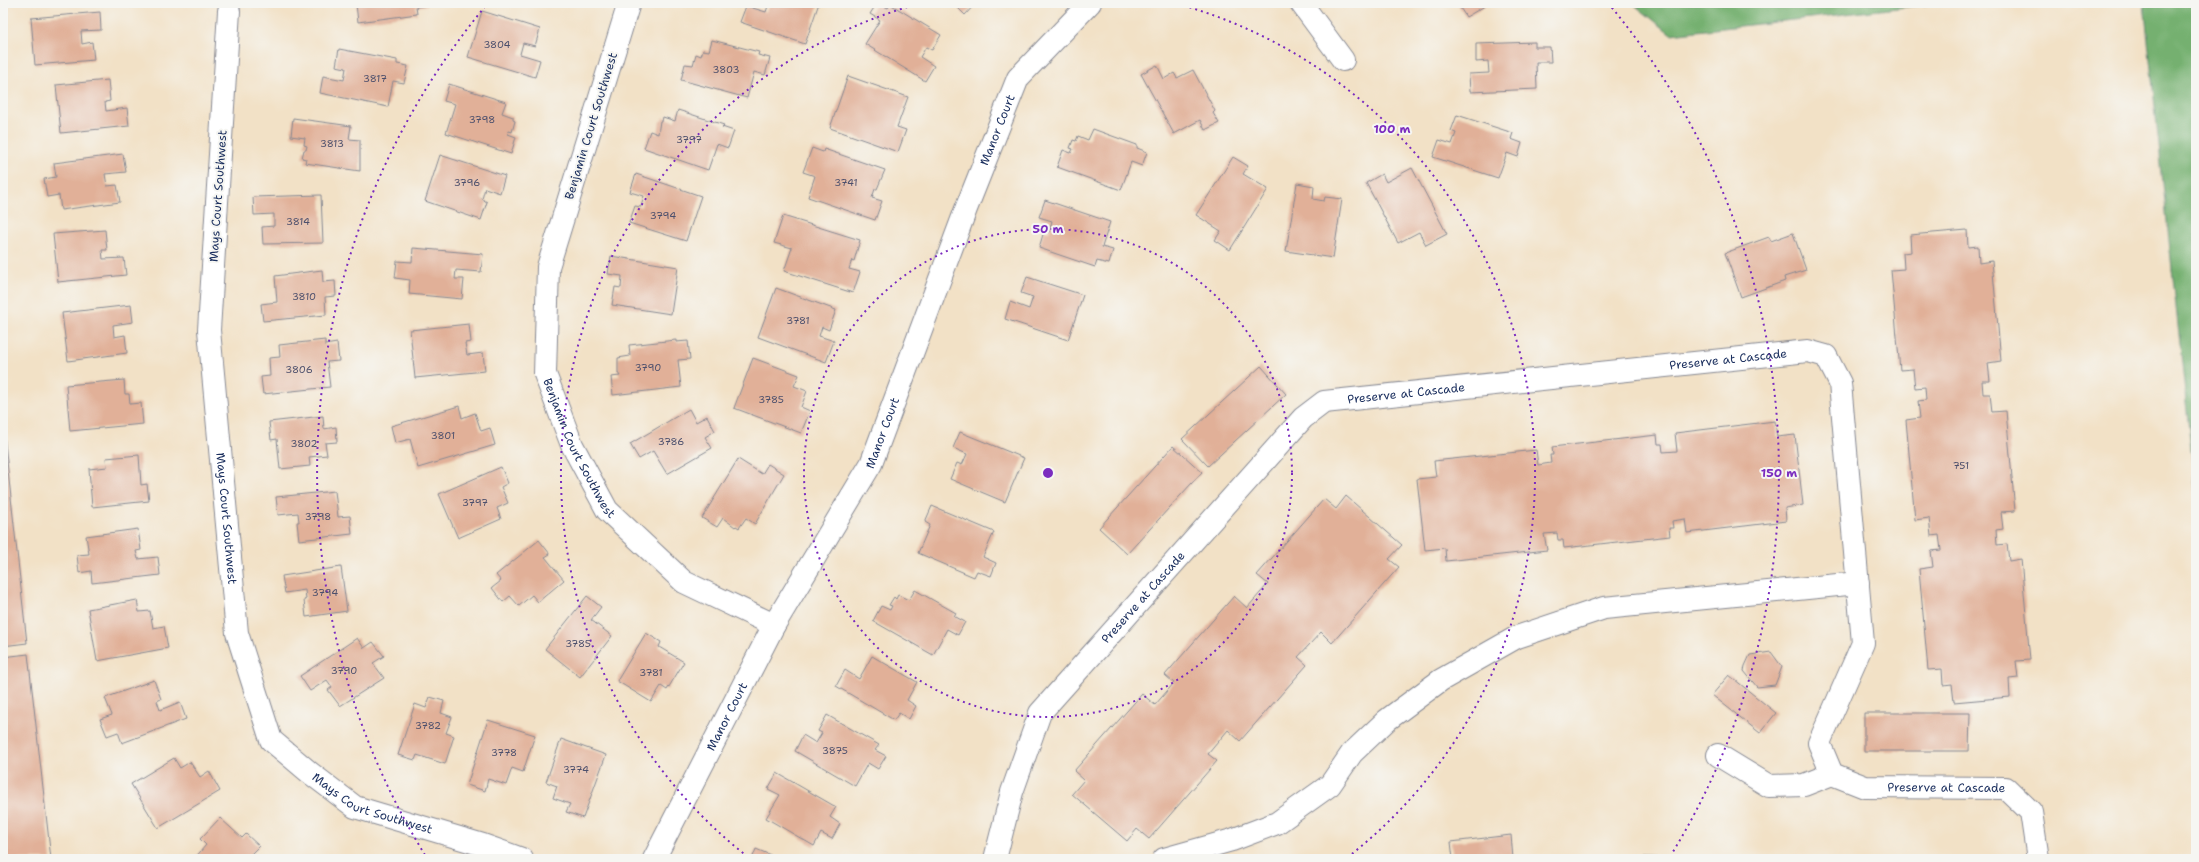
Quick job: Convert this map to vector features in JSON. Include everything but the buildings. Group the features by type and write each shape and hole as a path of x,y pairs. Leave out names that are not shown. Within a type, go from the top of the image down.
{"street":[{"name":"Benjamin Court Southwest","path":"629,3 548,268 545,374 572,445 607,510 684,582 774,624"},
{"name":"Manor Court","path":"654,859 774,624 871,464 966,209 1018,78 1090,3"},
{"path":"1301,3 1343,60"},
{"name":"Mays Court Southwest","path":"229,11 209,330 237,633 271,740 309,772 355,807 483,845 522,859"},
{"name":"Preserve at Cascade","path":"997,858 1012,792 1040,713 1303,418 1324,402 1808,351 1826,356 1840,383 1863,643 1819,743 1832,774 1865,787 2006,788 2031,812 2038,859"},
{"path":"1164,859 1232,840 1277,823 1330,785 1352,753 1387,720 1441,680 1517,637 1604,608 1858,583"},
{"path":"1718,755 1769,786 1804,785 1832,774"}],"green space":[{"path":"1632,3 1941,3 1671,34"},
{"path":"2144,3 2196,3 2196,497"}]}
